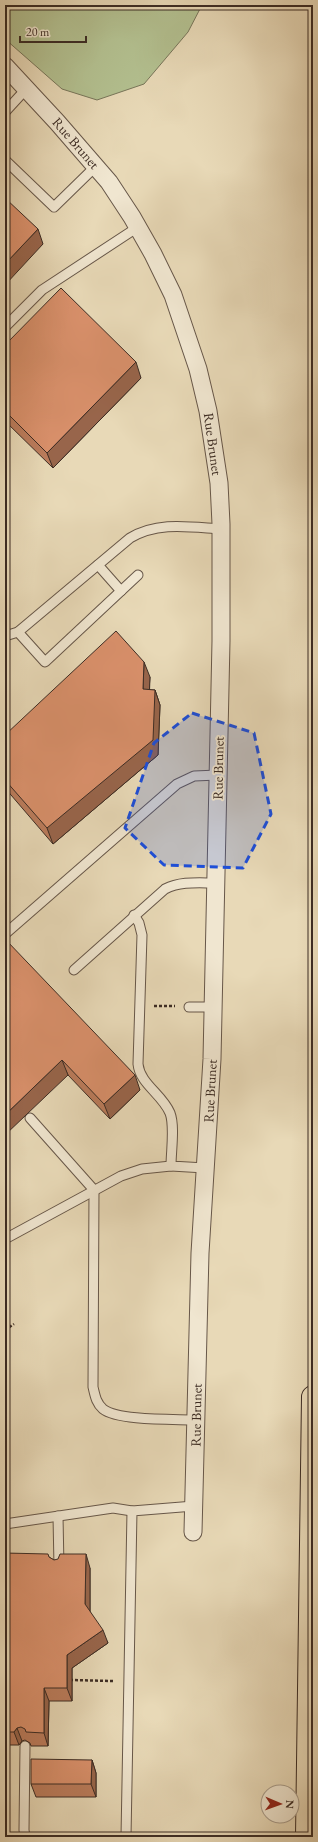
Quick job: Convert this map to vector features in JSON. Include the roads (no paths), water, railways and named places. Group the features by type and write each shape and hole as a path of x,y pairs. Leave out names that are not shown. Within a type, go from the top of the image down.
{"highway":[{"path":"306,1837 313,1397"}],"street":[{"name":"Rue Brunet","path":"5,66 27,88 96,166 121,199 138,227 173,295 198,369 212,433 219,483 221,529 218,775 211,1094 200,1253 193,1532"}],"lane":[{"path":"5,112 27,88"},
{"path":"5,160 54,207 96,166"},
{"path":"5,327 42,290 138,227"},
{"path":"5,636 18,632 130,538 148,529 163,526 221,529"},
{"path":"98,565 121,591"},
{"path":"18,632 45,662 138,575"},
{"path":"5,934 177,784 194,776 218,775"},
{"path":"74,970 165,889 174,884 216,883"},
{"path":"134,915 139,923 142,935 138,1071 140,1076 163,1101 170,1114 171,1166"},
{"path":"189,1007 213,1007"},
{"path":"30,1118 94,1190 93,1387 96,1400 104,1409 130,1417 196,1420"},
{"path":"5,1239 94,1190 131,1172 171,1166 205,1168"},
{"path":"5,1524 113,1508 132,1511 194,1506"},
{"path":"126,1837 132,1511"},
{"path":"58,1516 59,1567"},
{"path":"25,1746 25,1837"}]}
